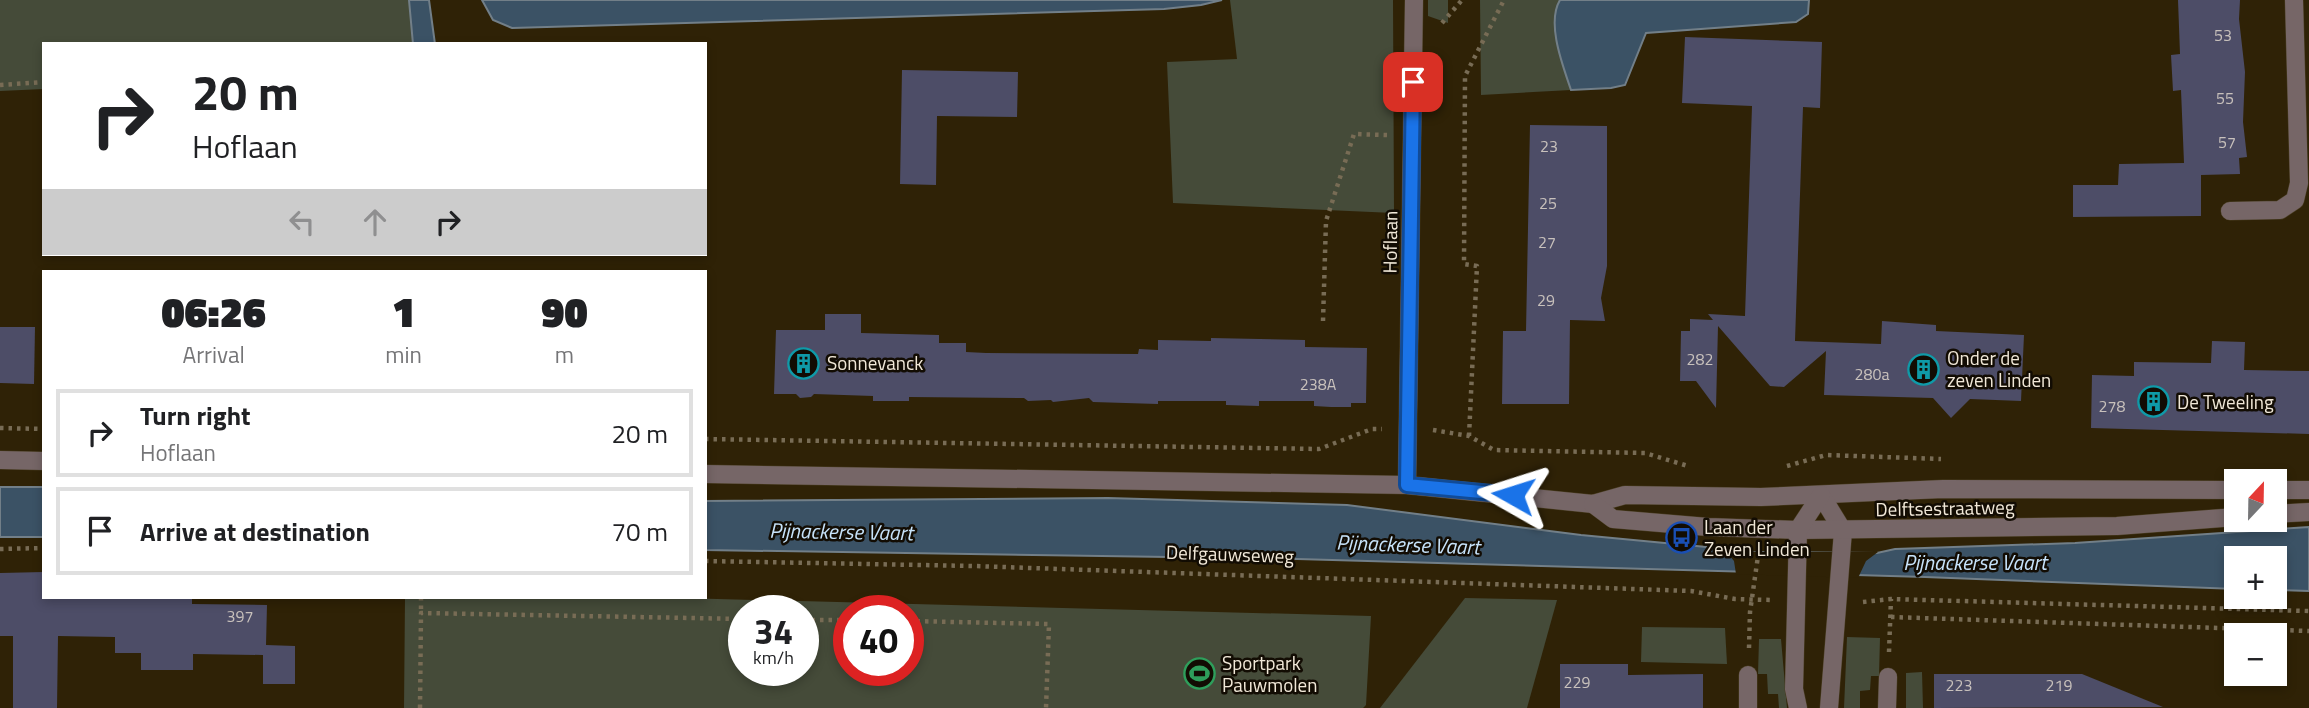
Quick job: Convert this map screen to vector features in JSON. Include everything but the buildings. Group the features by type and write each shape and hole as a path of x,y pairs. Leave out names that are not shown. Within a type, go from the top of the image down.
{"street":[{"name":"Hoflaan","path":"1407,485 1414,0"},
{"path":"2230,211 2280,210 2295,200 2299,183 2302,67 2294,0"},
{"path":"0,460 42,461"},
{"path":"707,474 1407,485 1593,504"},
{"name":"Delftsestraatweg","path":"1593,504 1625,495 1654,494 1761,497 1943,489 2224,490"},
{"path":"2287,490 2309,489"},
{"path":"1798,708 1794,690 1798,530 1821,495 1843,531 1829,708"},
{"name":"Delftsestraatweg","path":"1593,504 1613,519 1843,531 2117,526 2224,518"},
{"path":"2287,513 2309,512"},
{"path":"1748,675 1748,708"},
{"path":"1887,708 1888,677"}],"path":[{"path":"1469,436 1477,266 1464,264 1465,76 1504,0"},
{"path":"0,85 42,82"},
{"path":"1323,321 1326,220 1354,134 1413,136"},
{"path":"0,428 42,429"},
{"path":"707,439 1320,449 1372,429 1435,430 1469,436 1494,450 1645,453 1692,467"},
{"path":"0,549 42,548"},
{"path":"1748,675 1750,612 1758,552"},
{"name":"Delfgauwseweg","path":"707,561 974,566 1664,590 1753,599"},
{"path":"420,708 421,599"},
{"path":"1888,677 1892,599 2309,611"},
{"path":"421,614 728,619"},
{"path":"1891,617 2309,631"},
{"path":"924,621 1049,624 1046,708"}],"green space":[{"path":"0,0 426,0 431,42 42,42 42,89 0,91"},
{"path":"1230,0 1393,0 1394,213 1173,203 1167,62 1237,59"},
{"path":"1428,0 1448,0 1448,23 1428,16"},
{"path":"1480,0 1560,0 1556,31 1571,90 1481,95"},
{"path":"1465,598 1557,600 1527,708 1380,708"},
{"name":"Sportpark Pauwmolen","path":"405,599 728,599 728,686 819,686 819,602 833,602 833,686 924,686 924,604 1371,616 1366,705 1363,708 404,708"},
{"path":"1642,627 1725,628 1727,664 1641,662"},
{"path":"1847,637 1880,638 1879,676 1871,676 1870,690 1860,691 1860,708 1844,708"},
{"path":"1759,639 1781,639 1787,708 1779,708 1778,694 1768,694 1767,674 1758,674"},
{"path":"1922,672 1923,708 1906,708 1906,673"}],"water":[{"path":"409,0 429,0 435,42 413,42"},
{"path":"482,0 1222,0 1164,9 512,28 493,20"},
{"path":"1560,0 1809,0 1808,14 1796,22 1646,33 1625,85 1571,90 1555,32 1556,9"},
{"path":"0,487 42,487 42,537 0,537"},
{"name":"Pijnackerse Vaart","path":"1108,498 1347,505 1581,535 1717,548 1726,552 1877,553 1895,549 2075,543 2236,532 2287,532 2287,529 2309,527 2309,591 2287,590 2287,546 2224,546 2224,589 1297,559 707,550 707,501"}],"pier":[{"path":"1725,550 1878,552 1866,561 1858,578 1736,574 1734,561"}],"place":[{"name":"Sonnevanck","path":"804,363"},
{"name":"Onder de zeven Linden","path":"1924,369"},
{"name":"De Tweeling","path":"2154,402"},
{"name":"Laan der Zeven Linden","path":"1681,538"},
{"name":"Sportpark Pauwmolen","path":"1199,674"}],"route":[{"path":"1413,82 1407,485 1513,495"}]}
